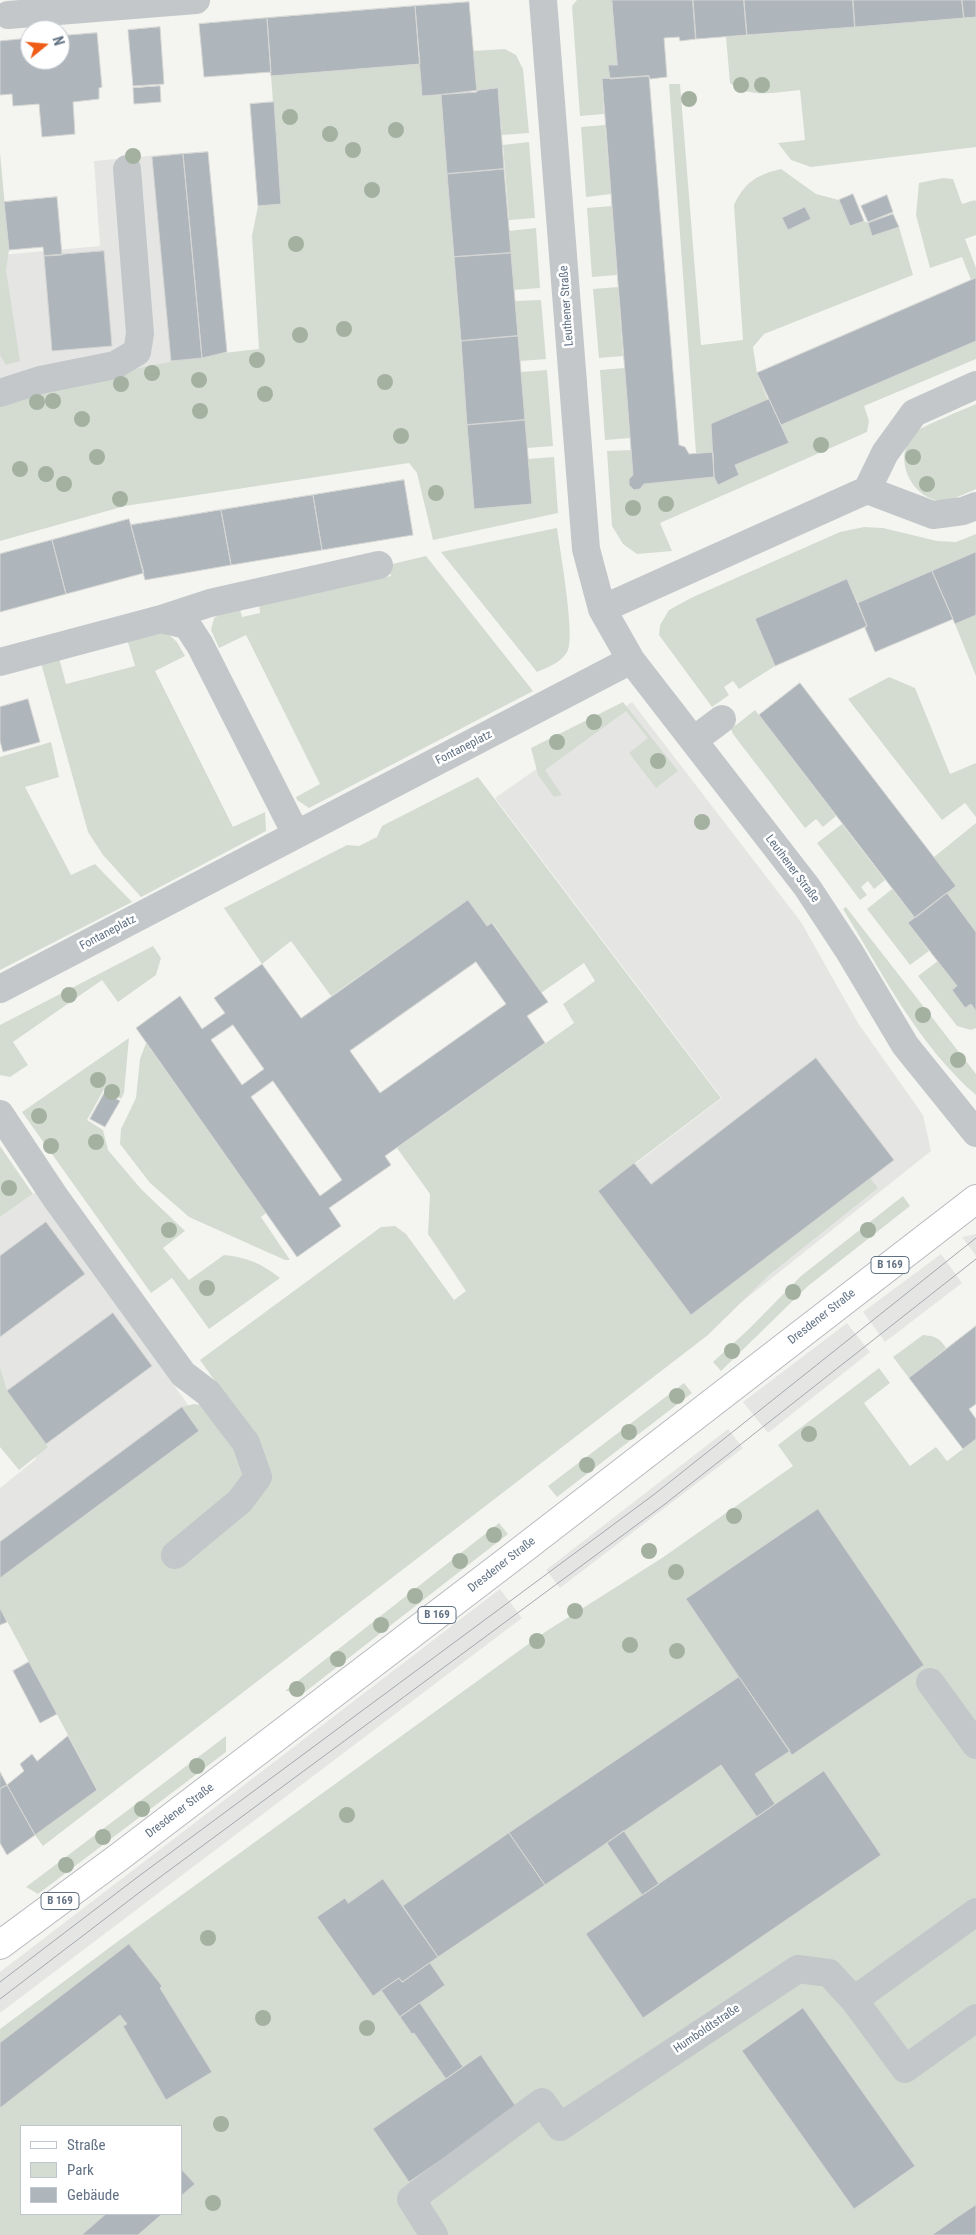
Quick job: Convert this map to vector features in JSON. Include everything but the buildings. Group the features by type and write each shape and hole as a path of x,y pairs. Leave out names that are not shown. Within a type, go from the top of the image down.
{"main road":[{"name":"Dresdener Straße","path":"0,1945 119,1857 516,1555 976,1198"}],"street":[{"path":"8,15 196,0"},
{"name":"Leuthener Straße","path":"543,0 586,549 602,609 631,660 812,895 850,950 905,1045 976,1133"},
{"path":"0,393 40,380 115,365 137,352 140,334 127,169"},
{"path":"602,609 867,490 885,453 914,413 976,385"},
{"path":"867,490 933,515 963,511 976,506"},
{"path":"0,662 161,619 210,603 379,565"},
{"path":"161,619 187,626 200,645 296,834"},
{"name":"Fontaneplatz","path":"0,989 631,660"},
{"path":"694,740 722,719"},
{"path":"0,1114 55,1197 183,1374 208,1393 246,1443 258,1477 240,1501 175,1555"},
{"path":"930,1682 976,1746"},
{"path":"854,2000 976,1912"},
{"name":"Humboldtstraße","path":"434,2235 410,2199 542,2102 560,2127 798,1969 829,1973 854,2000 905,2069 976,2018"}],"shaded area":[{"path":"182,153 203,370 0,427 0,255 100,246 94,161"},
{"path":"632,702 801,922 858,1023 923,1115 931,1151 693,1341 585,1202 722,1098 495,798"},
{"path":"36,1192 206,1430 0,1581 0,1488 36,1459 0,1392 0,1217"},
{"path":"976,1234 976,1256 962,1237"},
{"path":"941,1254 962,1283 885,1342 863,1312"},
{"path":"847,1323 870,1352 768,1433 743,1402"},
{"path":"728,1429 743,1448 560,1588 546,1570"},
{"path":"500,1589 522,1618 0,2013 0,1972"}],"green space":[{"path":"577,0 612,0 617,65 609,65 610,79 602,80 604,114 580,116 572,6"},
{"path":"976,17 976,147 811,167 791,160 778,143 805,140 800,90 754,93 738,88 730,83 726,37"},
{"path":"505,49 516,55 523,69 529,133 502,135 498,88 477,90 473,51"},
{"path":"420,64 422,96 441,95 474,509 532,504 528,459 554,457 558,513 433,540 417,473 409,463 125,506 0,541 0,406 63,387 128,371 194,358 259,349 252,236 258,206 281,204 271,76"},
{"path":"669,84 680,84 701,345 743,340 734,205 747,185 758,177 772,171 781,169 816,194 839,200 850,226 864,221 868,223 872,236 899,227 913,275 764,334 753,347 757,373 768,400 713,452 696,453"},
{"path":"605,125 611,194 586,197 581,127"},
{"path":"529,142 535,218 509,220 503,145"},
{"path":"0,153 9,250 6,270 20,361 6,365 0,355"},
{"path":"943,178 953,179 962,204 975,200 976,202 976,235 965,239 976,268 976,278 971,280 962,257 930,268 916,215 919,183"},
{"path":"612,206 617,275 592,277 587,208"},
{"path":"536,228 540,288 514,290 509,231"},
{"path":"618,287 623,356 599,358 593,289"},
{"path":"541,300 546,359 520,361 515,301"},
{"path":"976,341 976,359 864,406 869,421 867,432 660,523 672,551 637,554 623,544 612,526 607,451 631,450 633,475 629,479 629,485 634,490 640,489 644,484 714,477 718,484 739,475 735,465 789,443 781,425"},
{"path":"625,368 630,438 605,440 600,370"},
{"path":"547,370 553,446 527,448 521,372"},
{"path":"976,404 976,489 943,501 932,499 916,488 906,471 904,461 908,441 918,430"},
{"path":"864,527 883,528 937,541 956,542 976,534 976,552 858,603 847,579 755,619 775,666 739,689 733,681 724,687 729,695 712,707 659,635 660,625 669,610 693,597 840,532"},
{"path":"557,528 564,572 570,641 568,650 563,658 537,672 441,552"},
{"path":"426,556 533,691 309,808 297,800 296,797 320,784 246,635 219,648 211,630 214,618 222,613 240,609 242,617 260,613 259,604 391,576 388,565"},
{"path":"976,615 976,676 955,624"},
{"path":"166,632 177,642 185,656 155,671 233,827 265,812 266,831 141,897 103,855 88,832 41,663 59,658 66,684 135,666 127,639"},
{"path":"889,677 915,688 950,774 976,763 976,817 965,803 942,820 848,699"},
{"path":"623,702 678,771 656,788 629,753 648,738 626,711 545,770 562,795 554,797 538,775 531,748"},
{"path":"755,710 836,816 823,827 816,819 805,828 733,734 731,729"},
{"path":"51,742 59,777 25,787 71,875 95,864 132,902 0,970 0,757"},
{"path":"478,777 721,1098 598,1191 691,1314 870,1178 878,1188 769,1275 708,1335 43,1846 35,1835 97,1789 0,1608 0,1578 199,1431 182,1407 194,1404 206,1406 261,1446 200,1360 381,1227 395,1226 406,1234 454,1300 466,1291 428,1234 430,1194 397,1148 574,1023 563,1004 595,981 584,963 541,993 493,923 487,926 468,900 331,996 291,941 262,964 224,908 347,845 359,846 377,837 382,826"},
{"path":"976,823 976,932 947,893 934,857"},
{"path":"842,824 885,880 874,889 868,881 861,887 867,895 860,900 817,843"},
{"path":"892,889 915,918 908,923 929,951 910,965 867,909"},
{"path":"846,907 976,1074 976,1095 936,1054 903,1008 843,909"},
{"path":"153,946 161,958 156,975 118,1002 102,980 13,1042 28,1065 10,1077 0,1075 0,1025"},
{"path":"938,961 957,986 952,990 965,1008 971,1004 976,1011 976,1028 971,1030 957,1026 918,976"},
{"path":"129,1038 124,1093 121,1099 104,1089 87,1120 103,1130 108,1150 141,1189 185,1231 163,1248 189,1280 224,1255 240,1257 254,1262 280,1278 209,1329 172,1278 151,1293 22,1112"},
{"path":"146,1043 266,1213 261,1217 290,1260 285,1260 189,1217 150,1183 120,1144 121,1129 136,1098 140,1059"},
{"path":"0,1146 33,1194 0,1217"},
{"path":"903,1196 910,1206 808,1286 721,1371 713,1362 749,1329 801,1276"},
{"path":"923,1335 937,1338 946,1348 909,1378 893,1357"},
{"path":"0,1368 7,1391 48,1447 19,1470 0,1447"},
{"path":"879,1368 890,1383 864,1403 910,1466 936,1447 947,1461 976,1439 976,2235 0,2235 0,2029 121,1939 545,1632 662,1558 793,1466 778,1445"},
{"path":"684,1383 692,1393 557,1497 548,1486"},
{"path":"499,1523 508,1534 305,1692 285,1691"},
{"path":"226,1736 226,1752 38,1894 26,1887"}],"tram line":[{"path":"0,1982 135,1879 656,1493 976,1238"},
{"path":"0,1999 144,1889 665,1504 976,1259"}]}
